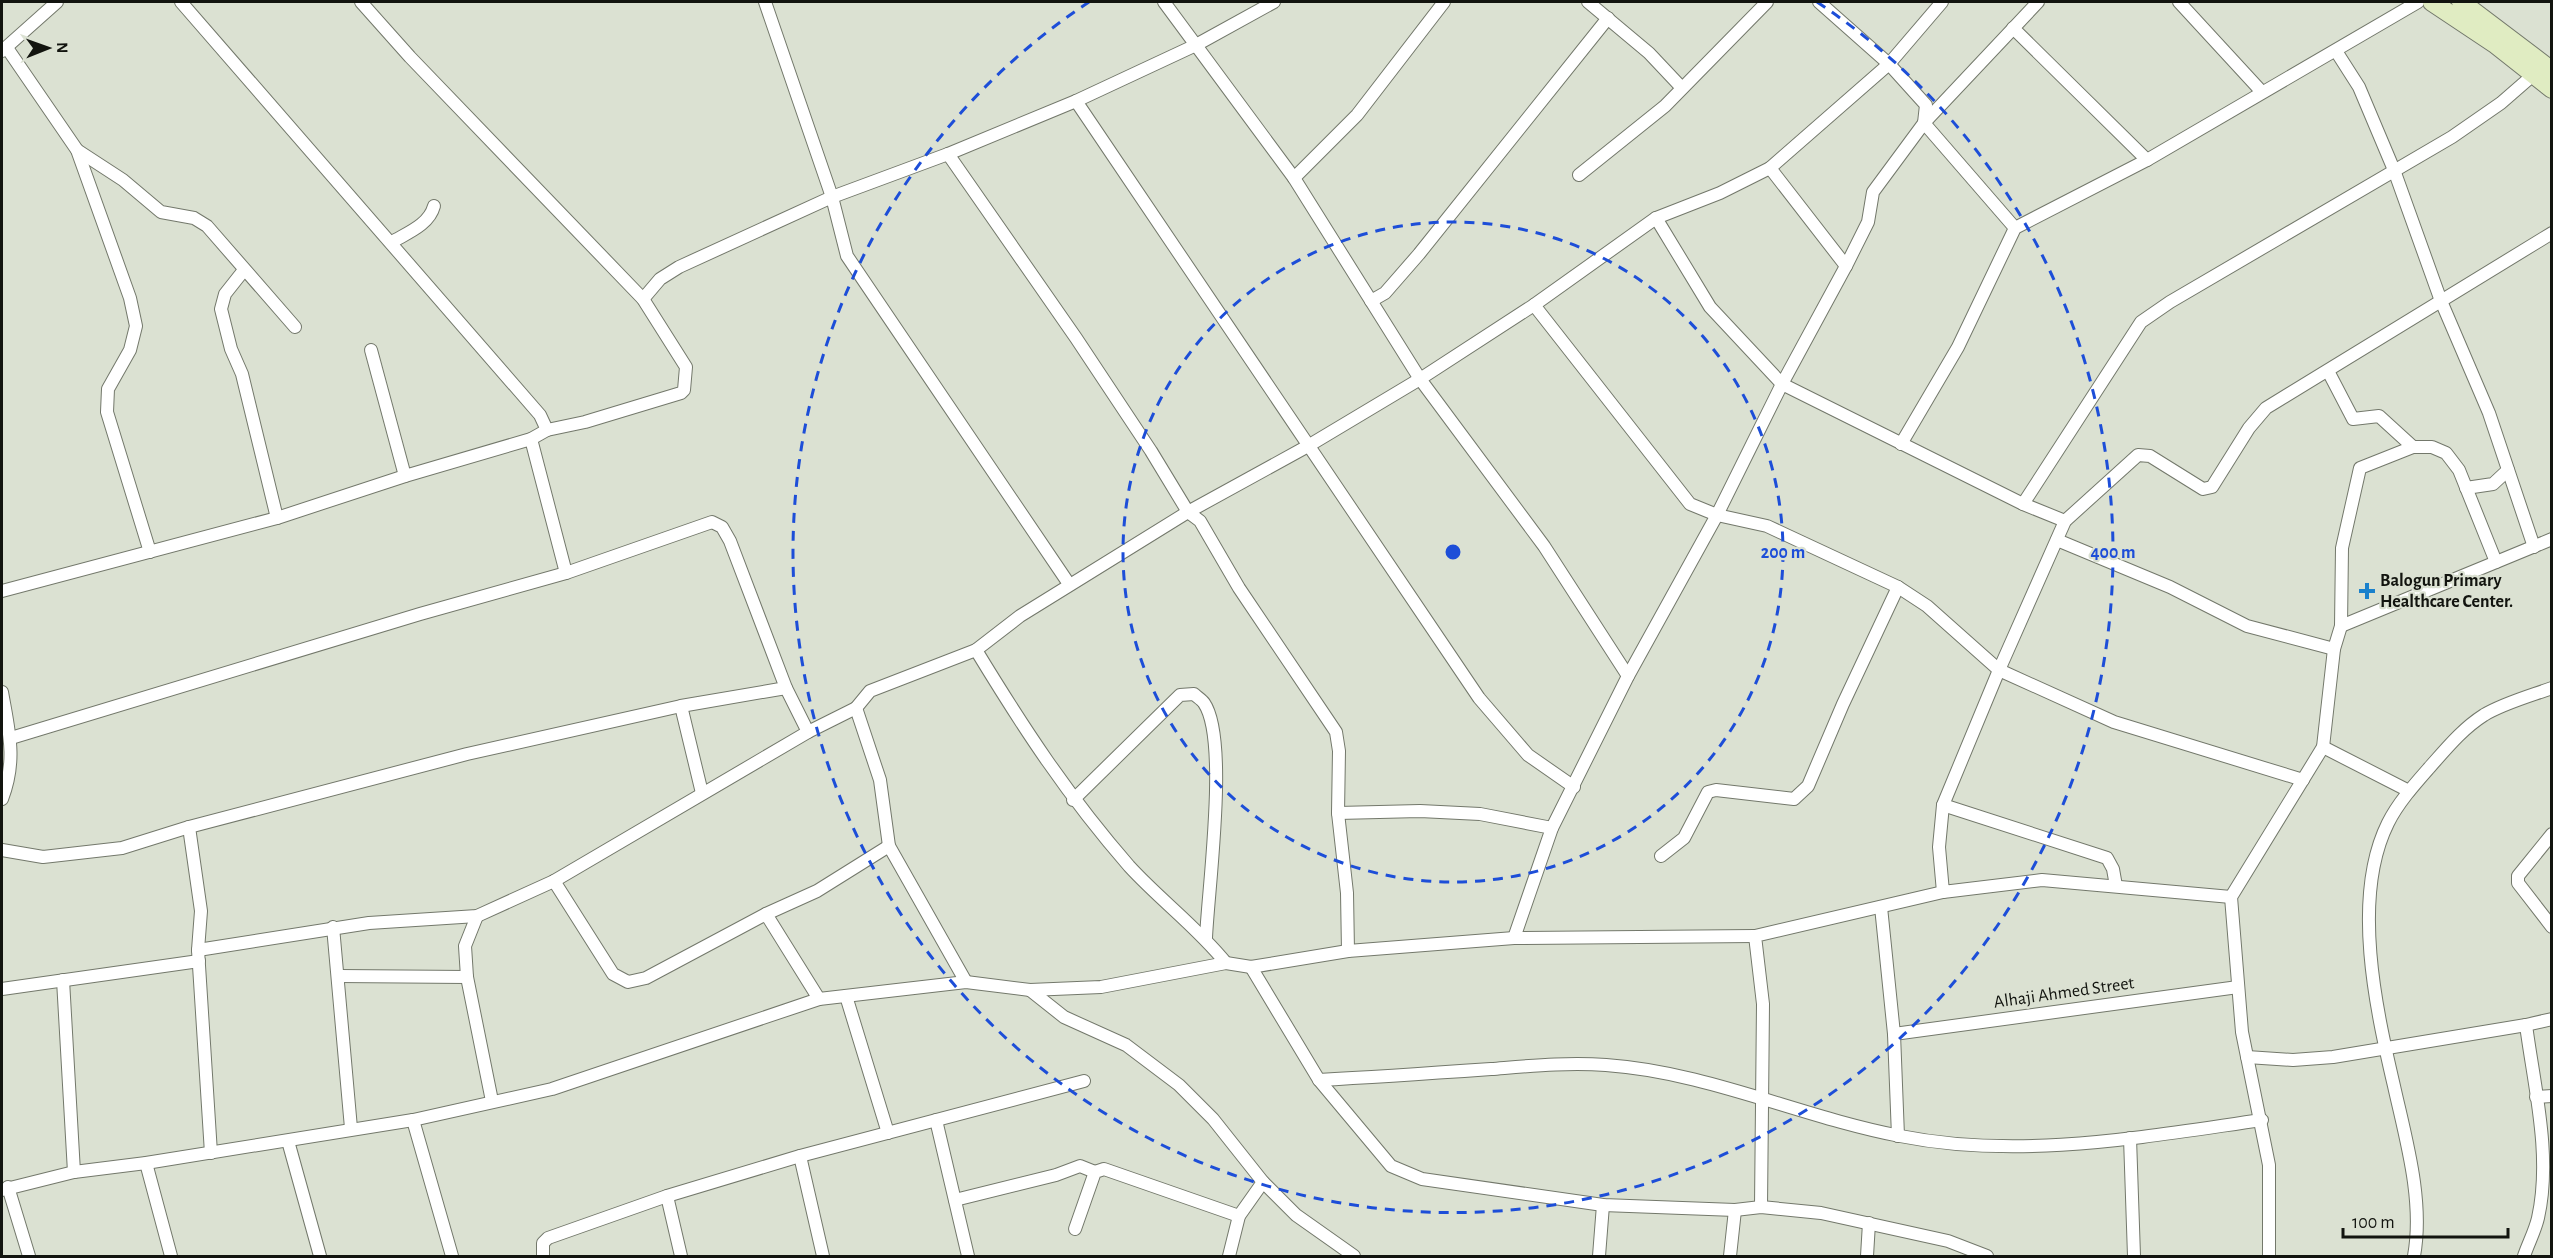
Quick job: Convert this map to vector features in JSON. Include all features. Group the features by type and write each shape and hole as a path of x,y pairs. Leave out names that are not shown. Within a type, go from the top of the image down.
{"street":[{"path":"57,2 4,50 77,150 130,298 136,326 130,350 108,389 107,412 150,552"},
{"path":"181,2 540,415 547,430"},
{"path":"2,591 277,518 405,476 531,439 547,430 585,422 684,390 686,367 643,299 361,2"},
{"path":"765,2 832,197 847,256 1069,584"},
{"path":"1164,2 1294,178 1419,379 1544,546 1628,676"},
{"path":"643,299 660,279 679,267 832,197 948,154 1076,101 1196,45 1274,2"},
{"path":"1294,178 1357,115 1444,2"},
{"path":"1588,2 1649,53 1682,88"},
{"path":"1579,175 1634,133 1767,2"},
{"path":"1819,2 1889,64 1926,105 1924,123 2015,228"},
{"path":"2,989 199,956 333,927 477,916 554,881 808,732 856,708 870,691 976,650 1020,616 1069,584 1188,512 1308,446 1419,379 1534,305 1656,218 1720,193 1770,168 1889,64 1942,2"},
{"path":"1514,938 1552,828 1628,676 1717,515 1782,384 1846,266 1868,222 1873,192 1924,123 2038,2"},
{"path":"2179,2 2261,92"},
{"path":"1901,444 1958,347 2015,228 2147,160 2418,2"},
{"path":"2432,2 2495,44 2546,70"},
{"path":"2461,2 2546,70 2552,89"},
{"path":"1371,301 1385,293 1419,254 1608,18"},
{"path":"2013,28 2147,160"},
{"path":"2336,51 2359,87 2394,170 2441,301 2489,413 2534,547"},
{"path":"2023,504 2141,322 2169,302 2480,118 2546,70"},
{"path":"1076,101 1479,698 1528,755 1574,787"},
{"path":"77,150 123,180 161,212 194,218 207,226 295,327"},
{"path":"948,154 1120,404 1188,512 1200,521 1245,597 1336,732 1339,750 1338,813 1347,893 1348,951"},
{"path":"1770,168 1846,266"},
{"path":"392,242 425,222 432,215 434,206"},
{"path":"1656,218 1710,307 1782,384 2023,504 2065,521"},
{"path":"1943,892 1939,847 1943,805 1999,670 2065,521 2138,455 2150,456 2203,489 2212,488 2261,412 2552,233"},
{"path":"244,270 225,294 221,309 231,349 242,374 277,518"},
{"path":"1534,305 1690,504 1717,515 1767,526 1898,587 1927,606 1999,670 2114,722 2303,780"},
{"path":"371,350 405,476"},
{"path":"2328,371 2353,419 2379,416 2413,447"},
{"path":"531,439 566,573"},
{"path":"2269,1257 2269,1165 2262,1120 2247,1057 2238,987 2231,897 2248,864 2323,747 2334,649 2341,626 2342,548 2360,468 2413,447 2432,447 2446,453 2459,470 2496,562"},
{"path":"2466,488 2493,484 2508,470"},
{"path":"11,738 420,614 566,573 711,522 722,527 730,541 786,688 808,732"},
{"path":"2341,626 2552,539"},
{"path":"2057,540 2170,587 2247,626 2334,649"},
{"path":"1661,856 1684,838 1708,792 1716,790 1794,799 1808,786 1843,704 1898,587"},
{"path":"976,650 1026,732 1073,800 1131,868 1206,938 1226,963"},
{"path":"2,850 43,857 122,848 189,827 467,754 681,706 786,688"},
{"path":"2414,1257 2417,1240 2412,1164 2385,1049 2369,949 2369,897 2380,841 2388,822 2409,791 2456,737 2485,714 2552,688"},
{"path":"2,692 11,738 10,776 2,799"},
{"path":"1073,800 1180,695 1194,694 1204,703 1212,728 1216,778 1206,938"},
{"path":"681,706 702,793"},
{"path":"856,708 880,780 889,846 966,982"},
{"path":"2323,747 2409,791"},
{"path":"1943,805 2107,858 2113,869 2116,886"},
{"path":"1338,813 1420,811 1480,814 1552,828"},
{"path":"189,827 201,911 199,956 211,1153"},
{"path":"2552,834 2521,869 2518,883 2552,927"},
{"path":"554,881 613,974 628,982 646,978 766,914 817,891 889,846"},
{"path":"29,1257 5,1189 74,1172 146,1163 288,1141 351,1128 413,1120 552,1089 819,999 966,982 1030,990 1101,987 1226,963 1251,967 1348,951 1514,938 1755,936 1943,892 2042,880 2231,897"},
{"path":"1881,907 1894,1034 1898,1136"},
{"path":"766,914 819,999"},
{"path":"477,916 465,946 467,977 492,1101"},
{"path":"333,927 351,1128"},
{"path":"1755,936 1762,1004 1761,1207"},
{"path":"1251,967 1319,1080 1391,1166 1406,1174 1422,1179 1603,1205 1735,1210 1761,1207 1821,1213 1948,1241 1987,1257"},
{"path":"339,976 467,977"},
{"path":"63,980 74,1172"},
{"name":"Alhaji Ahmed Street","path":"1894,1034 2238,987"},
{"path":"1030,990 1064,1017 1126,1046 1179,1085 1213,1119 1263,1182 1296,1215 1354,1257"},
{"path":"846,996 888,1132"},
{"path":"2247,1057 2293,1060 2385,1049 2526,1025 2552,1018"},
{"path":"2524,1257 2538,1217 2542,1171 2536,1097 2526,1025"},
{"path":"1319,1080 1549,1065 1606,1065 1660,1072 1898,1136 1958,1146 2022,1148 2130,1138 2262,1120"},
{"path":"543,1257 543,1243 548,1238 667,1196 800,1156 1084,1081"},
{"path":"2536,1097 2552,1096"},
{"path":"413,1120 452,1257"},
{"path":"936,1120 968,1257"},
{"path":"2130,1138 2134,1257"},
{"path":"288,1141 320,1257"},
{"path":"800,1156 824,1257"},
{"path":"146,1163 171,1257"},
{"path":"955,1200 1056,1175 1080,1166 1095,1172 1107,1169 1239,1216"},
{"path":"1075,1229 1095,1172"},
{"path":"1229,1257 1239,1216 1263,1182"},
{"path":"667,1196 681,1257"},
{"path":"1599,1257 1603,1205"},
{"path":"1730,1257 1735,1210"},
{"path":"2538,1217 2552,1220"},
{"path":"1867,1257 1869,1223"}],"place":[{"name":"Balogun Primary Healthcare Center.","path":"2367,591"}]}
